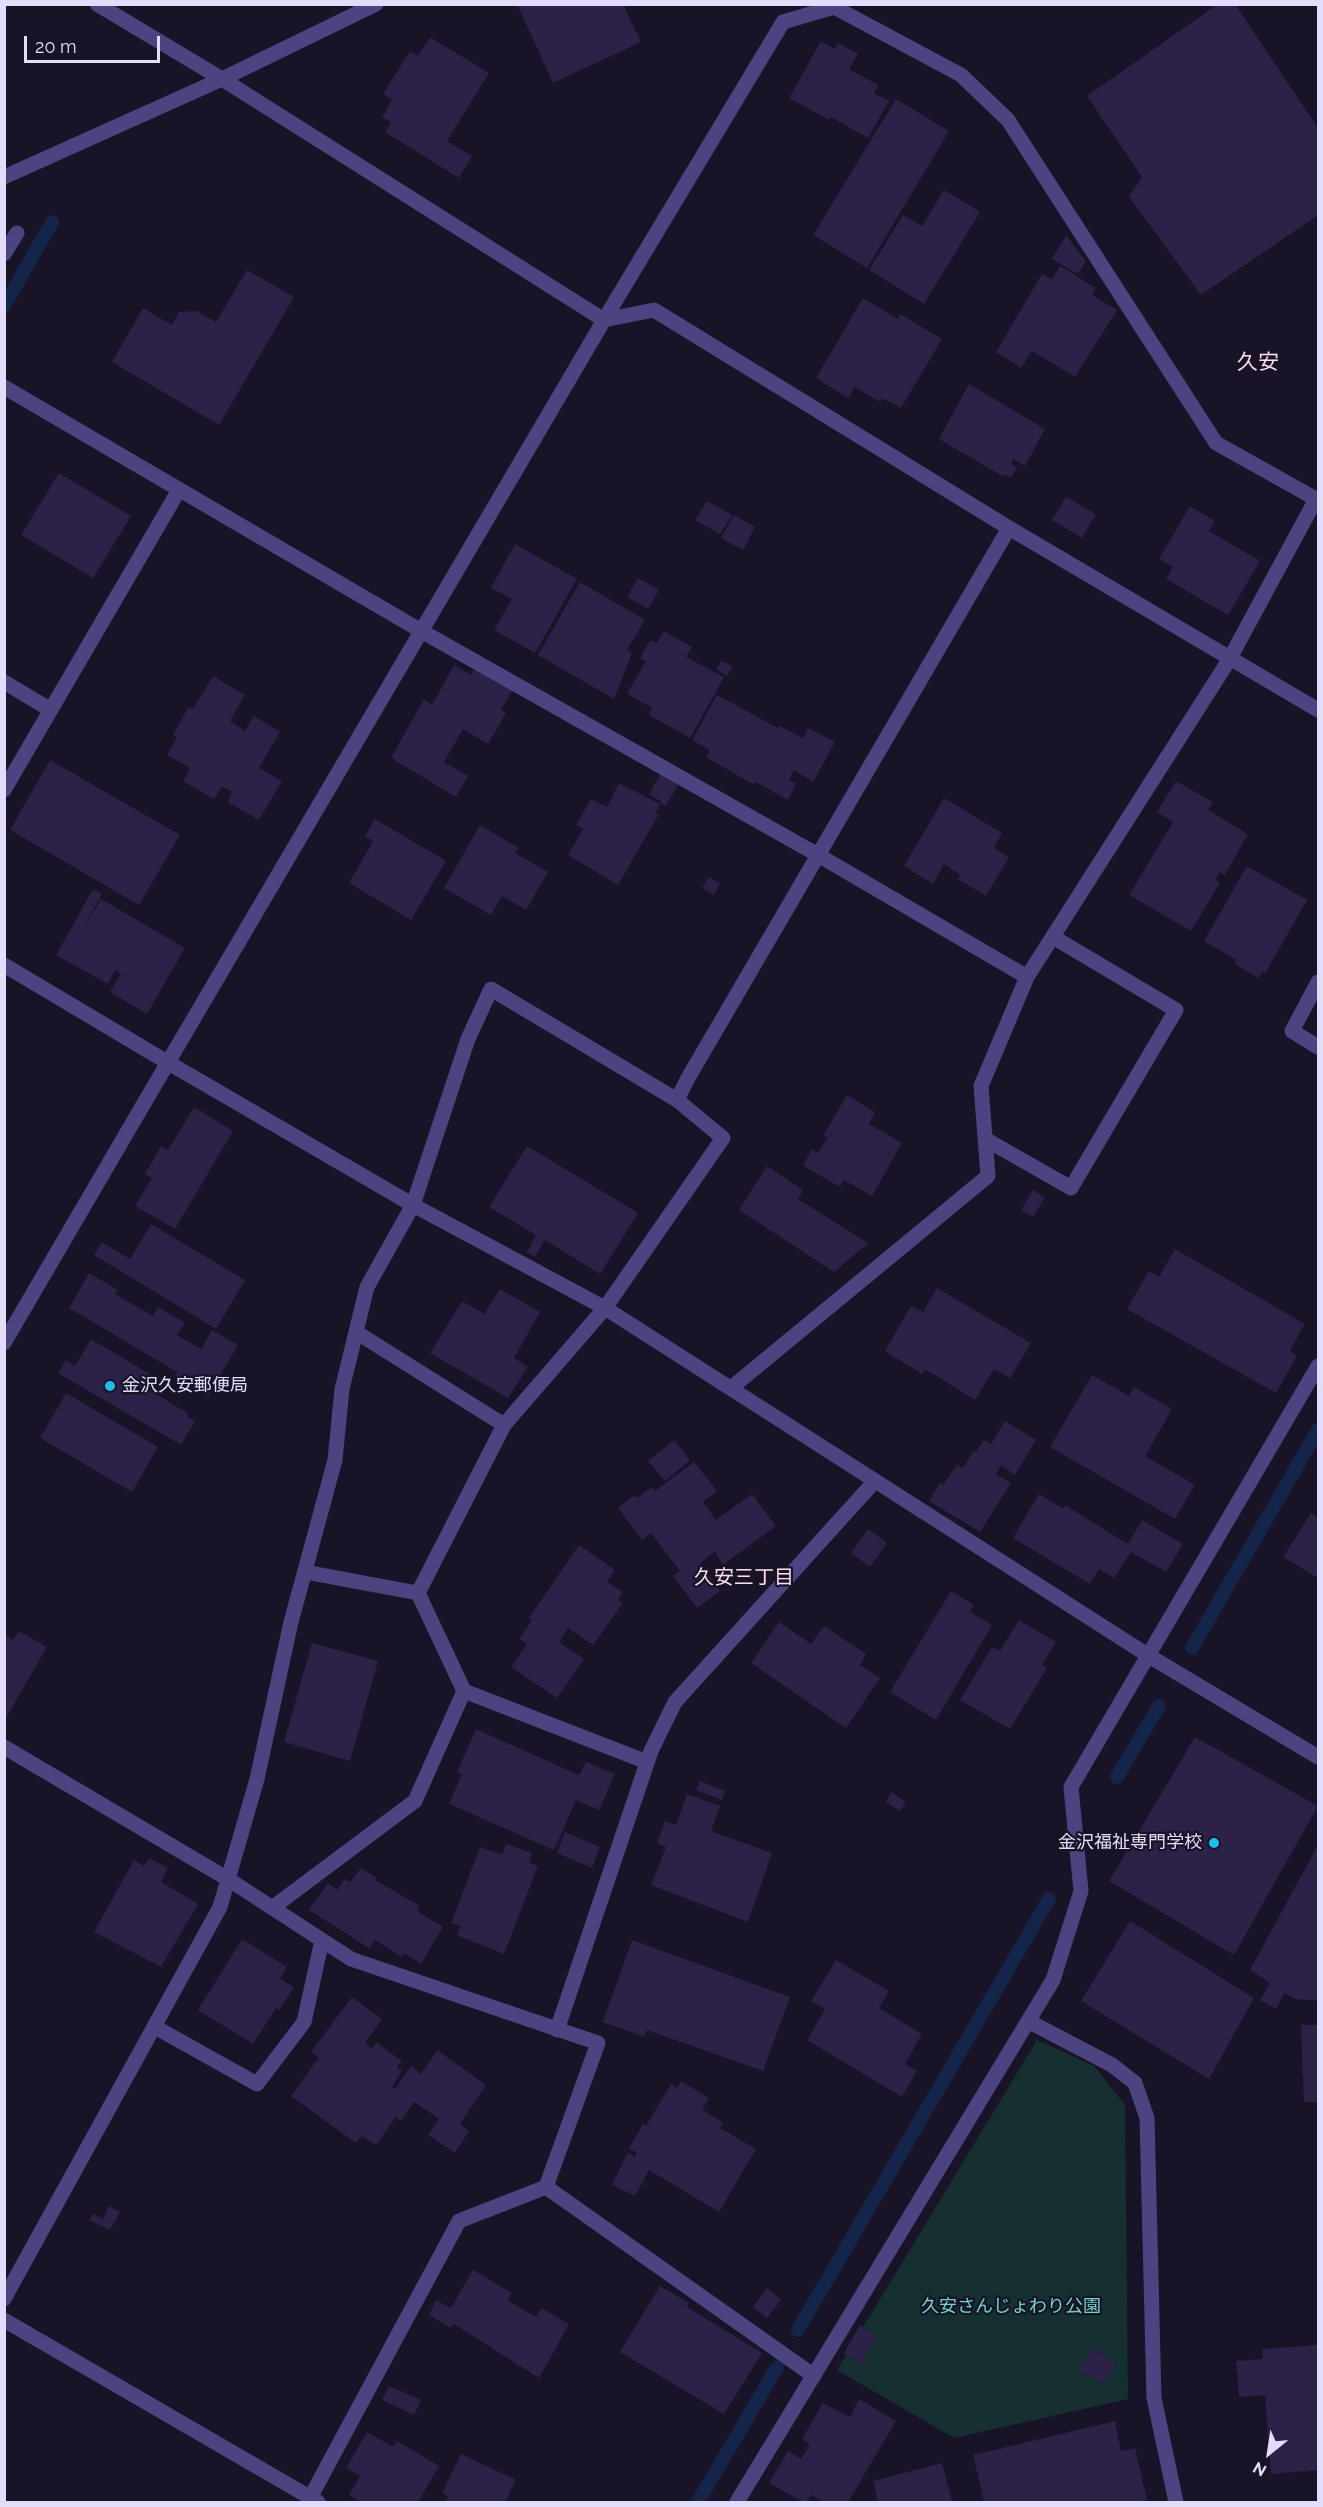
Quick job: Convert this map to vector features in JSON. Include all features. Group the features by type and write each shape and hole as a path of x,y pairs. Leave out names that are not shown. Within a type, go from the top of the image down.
{"street":[{"path":"97,4 222,79 604,320 654,310 1009,528 1318,711"},
{"path":"4,177 222,79 376,4"},
{"path":"4,1343 167,1062 423,633 604,320 783,22 804,10 834,7 961,75 1008,120 1216,443 1317,499 1229,660 1027,977 981,1086 988,1176 731,1388"},
{"path":"4,254 17,233"},
{"path":"4,387 423,633 818,855 1027,977"},
{"path":"4,790 179,490"},
{"path":"677,1100 1009,528"},
{"path":"4,682 51,710"},
{"path":"985,1139 1071,1188 1176,1010 1053,937"},
{"path":"4,964 413,1205 606,1308 1149,1656 1318,1757"},
{"path":"1318,982 1292,1031 1318,1047"},
{"path":"4,2300 220,1907 257,1779 291,1622 335,1460 342,1389 367,1287 413,1205 468,1039 491,989 677,1100 723,1138 606,1308 504,1425 418,1593"},
{"path":"356,1332 504,1425"},
{"path":"737,2502 1053,1980 1081,1891 1071,1786 1318,1366"},
{"path":"557,2030 647,1762 675,1702 875,1481"},
{"path":"305,1572 418,1593"},
{"path":"418,1593 464,1691 647,1762"},
{"path":"272,1908 415,1800 464,1691"},
{"path":"4,1747 228,1879 351,1959 598,2043 546,2187 459,2221 314,2500 4,2320"},
{"path":"155,2027 257,2084 304,2022 322,1940"},
{"path":"1028,2021 1112,2066 1135,2083 1147,2118 1154,2398 1176,2502"},
{"path":"546,2187 814,2376"}],"green space":[{"name":"久安さんじょわり公園","path":"1037,2040 1094,2066 1125,2105 1128,2399 954,2438 837,2370"}],"building":[{"path":"517,4 623,4 641,42 553,83"},
{"path":"1218,4 1235,4 1318,128 1318,215 1201,295 1129,197 1142,177 1087,96"},
{"path":"430,37 489,73 447,141 472,156 459,178 385,132 391,122 382,117 392,100 383,94 410,51 418,56"},
{"path":"821,41 834,49 838,43 858,54 849,69 878,85 874,93 889,101 868,138 831,117 829,120 789,98"},
{"path":"896,99 949,131 867,268 813,235"},
{"path":"944,190 980,212 924,304 869,270 903,215 922,226"},
{"path":"1066,235 1086,261 1078,274 1052,259"},
{"path":"1060,266 1096,288 1092,295 1117,310 1075,377 1032,351 1021,368 996,352 1042,274 1052,279"},
{"path":"247,270 294,297 219,425 112,362 143,308 172,325 179,312 196,311 216,322"},
{"path":"863,298 898,319 900,314 942,339 901,408 882,398 880,402 855,387 848,398 816,378"},
{"path":"969,384 1045,429 1025,466 1013,459 1011,464 1017,467 1011,478 1005,474 1004,477 939,439"},
{"path":"59,473 131,516 93,578 21,535"},
{"path":"1066,497 1096,514 1082,538 1052,520"},
{"path":"707,501 732,515 720,534 695,520"},
{"path":"1190,506 1215,521 1209,531 1260,561 1228,615 1166,579 1173,567 1159,559"},
{"path":"734,515 755,527 743,550 721,538"},
{"path":"515,544 577,579 535,653 494,630 512,599 491,588"},
{"path":"638,578 659,590 648,609 627,597"},
{"path":"580,582 645,620 627,650 632,653 614,699 538,655"},
{"path":"664,631 692,647 686,657 724,677 690,738 649,715 652,708 627,694 646,661 640,658 650,640 657,643"},
{"path":"721,661 733,666 727,676 716,669"},
{"path":"454,665 471,675 476,666 514,687 501,710 506,713 488,744 463,729 444,762 468,776 456,797 391,758 424,699 432,705"},
{"path":"213,676 245,695 230,721 245,731 254,716 280,732 259,768 282,781 259,820 228,802 232,792 222,786 214,799 183,781 190,768 167,755 177,737 173,735 189,706 193,709"},
{"path":"717,695 778,728 779,726 803,738 808,728 835,742 813,782 794,770 789,780 796,784 788,800 756,782 754,785 706,757 710,750 692,740"},
{"path":"50,760 180,835 139,905 10,830"},
{"path":"660,774 679,783 666,806 649,795"},
{"path":"1176,781 1213,802 1208,810 1248,834 1225,875 1220,872 1215,880 1220,883 1191,931 1129,895 1173,822 1157,812"},
{"path":"619,783 660,804 655,813 659,814 618,885 568,855 583,829 576,825 591,799 607,807"},
{"path":"944,798 1002,833 994,848 1009,857 986,896 958,879 960,875 944,864 933,884 904,866"},
{"path":"375,819 446,861 411,920 349,883 373,841 365,836"},
{"path":"480,825 519,848 515,853 548,872 526,910 502,896 491,915 444,888"},
{"path":"1247,866 1307,900 1266,972 1263,971 1258,978 1234,963 1236,960 1204,941"},
{"path":"709,877 720,884 714,895 702,888"},
{"path":"93,889 102,894 80,934 101,899 185,948 147,1014 110,992 121,973 115,970 108,984 56,955"},
{"path":"847,1095 875,1112 869,1124 902,1143 872,1196 844,1180 840,1187 803,1166 812,1149 818,1153 828,1137 823,1136"},
{"path":"194,1107 233,1131 175,1229 135,1206 152,1178 145,1174 161,1146 168,1150"},
{"path":"527,1146 638,1213 600,1274 545,1240 535,1257 527,1252 536,1235 489,1207"},
{"path":"767,1166 803,1190 798,1199 868,1243 834,1272 739,1210"},
{"path":"1033,1190 1045,1197 1033,1217 1021,1210"},
{"path":"151,1224 245,1280 216,1329 94,1255 102,1242 130,1259"},
{"path":"1175,1249 1305,1324 1290,1350 1297,1356 1276,1393 1127,1309 1149,1271 1159,1277"},
{"path":"89,1273 118,1290 115,1294 153,1316 158,1307 185,1323 177,1335 201,1349 212,1330 238,1345 208,1396 175,1376 177,1372 69,1308"},
{"path":"937,1288 1031,1343 1010,1378 994,1369 975,1400 925,1369 922,1374 885,1351 911,1306 923,1312"},
{"path":"500,1289 540,1312 514,1358 528,1367 508,1398 430,1353 462,1301 484,1314"},
{"path":"91,1339 153,1376 146,1388 189,1414 187,1416 195,1421 181,1445 58,1373 66,1360 75,1366"},
{"path":"1092,1375 1129,1396 1134,1387 1172,1409 1145,1456 1195,1485 1175,1519 1050,1447"},
{"path":"66,1393 158,1447 132,1492 40,1438"},
{"path":"1005,1421 1036,1440 1015,1475 1001,1465 996,1474 1011,1483 980,1532 929,1501 940,1483 943,1485 957,1465 963,1468 973,1451 976,1452 984,1440 991,1444"},
{"path":"674,1440 690,1460 665,1481 648,1461"},
{"path":"694,1462 717,1491 703,1502 716,1520 752,1494 776,1526 723,1565 715,1552 700,1563 720,1591 697,1608 673,1576 680,1571 651,1533 642,1540 618,1508 634,1495 637,1498 652,1487 655,1491"},
{"path":"1039,1494 1064,1509 1065,1505 1128,1544 1142,1520 1183,1544 1166,1572 1131,1552 1114,1578 1099,1569 1090,1584 1013,1538"},
{"path":"1311,1513 1318,1518 1318,1578 1283,1557"},
{"path":"868,1529 887,1543 870,1567 851,1553"},
{"path":"579,1545 615,1570 607,1582 623,1592 618,1600 623,1603 593,1645 568,1628 559,1642 584,1659 557,1698 511,1667 527,1644 519,1639 532,1620 529,1618"},
{"path":"951,1591 974,1605 970,1612 992,1625 936,1720 890,1692"},
{"path":"1019,1620 1056,1642 1042,1665 1047,1668 1010,1729 960,1700 992,1647 1000,1651"},
{"path":"779,1622 811,1644 824,1626 866,1654 860,1665 880,1678 846,1728 751,1663"},
{"path":"19,1631 47,1647 6,1718 4,1634 13,1640"},
{"path":"312,1643 378,1661 350,1761 284,1742"},
{"path":"476,1729 579,1775 586,1762 615,1774 599,1810 576,1800 554,1850 449,1804 462,1774 457,1772"},
{"name":"金沢福祉専門学校","path":"1195,1737 1318,1806 1234,1955 1109,1881"},
{"path":"700,1781 725,1791 722,1800 696,1790"},
{"path":"891,1792 906,1802 900,1811 886,1802"},
{"path":"687,1794 720,1806 711,1831 772,1853 748,1922 651,1885 666,1847 657,1843 665,1821 676,1825"},
{"path":"565,1832 600,1847 592,1868 557,1853"},
{"path":"506,1844 532,1853 529,1863 538,1866 504,1954 457,1935 461,1926 451,1923 480,1847 502,1855"},
{"path":"1318,1845 1318,2001 1295,1999 1285,1993 1276,2009 1260,2000 1270,1983 1250,1970"},
{"path":"149,1858 168,1868 161,1882 198,1904 161,1967 94,1932 134,1860 144,1866"},
{"path":"361,1868 377,1878 375,1880 420,1906 417,1911 443,1927 421,1964 404,1953 402,1957 375,1940 369,1948 309,1910 328,1883 337,1890 345,1879 350,1882"},
{"path":"1130,1921 1254,1998 1209,2079 1081,2001"},
{"path":"242,1939 287,1967 280,1978 294,1988 279,2010 276,2008 253,2044 198,2010"},
{"path":"632,1940 790,1997 763,2071 647,2030 644,2037 603,2022"},
{"path":"836,1960 889,1991 879,2008 922,2034 905,2064 917,2071 902,2097 807,2040 825,2009 811,2001"},
{"path":"352,1997 382,2019 365,2043 372,2049 376,2042 402,2061 397,2067 402,2071 392,2087 395,2089 411,2066 421,2074 437,2050 486,2085 460,2124 469,2131 455,2153 428,2135 439,2119 414,2102 401,2121 396,2117 376,2145 362,2136 356,2143 291,2096 319,2057 311,2052"},
{"path":"1301,2025 1318,2025 1318,2102 1304,2102"},
{"path":"681,2081 709,2098 702,2110 723,2122 720,2128 756,2149 719,2212 649,2170 635,2196 612,2185 628,2153 635,2157 637,2153 629,2148 643,2124 646,2126 671,2084 677,2088"},
{"path":"109,2206 120,2212 110,2230 89,2220 93,2214 103,2219"},
{"path":"473,2270 512,2293 507,2300 536,2317 541,2308 569,2324 539,2378 454,2324 451,2328 429,2315 436,2300 451,2308"},
{"path":"660,2286 689,2303 687,2307 762,2353 724,2414 620,2352"},
{"path":"767,2288 781,2300 767,2318 753,2307"},
{"path":"860,2325 878,2336 861,2364 844,2353"},
{"path":"1318,2345 1318,2470 1271,2474 1265,2395 1239,2397 1236,2361 1263,2359 1262,2349"},
{"path":"1092,2348 1117,2363 1104,2384 1079,2370"},
{"path":"389,2386 421,2400 414,2415 382,2400"},
{"path":"859,2399 896,2421 848,2502 824,2502 811,2495 807,2502 803,2502 769,2483 788,2451 801,2459 810,2445 802,2439 823,2403 850,2417"},
{"path":"1115,2421 1121,2451 1135,2448 1147,2500 1137,2502 984,2502 973,2455"},
{"path":"367,2432 393,2447 397,2441 439,2466 418,2502 361,2502 349,2495 360,2476 346,2468"},
{"path":"461,2454 516,2480 505,2502 445,2502 448,2496 442,2493"},
{"path":"942,2463 952,2502 878,2502 873,2481"}],"waterway":[{"path":"4,306 52,222"},
{"path":"1192,1648 1318,1430"},
{"path":"1117,1777 1159,1706"},
{"path":"798,2330 1049,1899"},
{"path":"698,2502 777,2367"}],"place":[{"name":"金沢久安郵便局","path":"110,1386"},
{"name":"金沢福祉専門学校","path":"1214,1843"}],"district":[{"name":"久安","path":"1258,363"},
{"name":"久安三丁目","path":"744,1578"}]}
